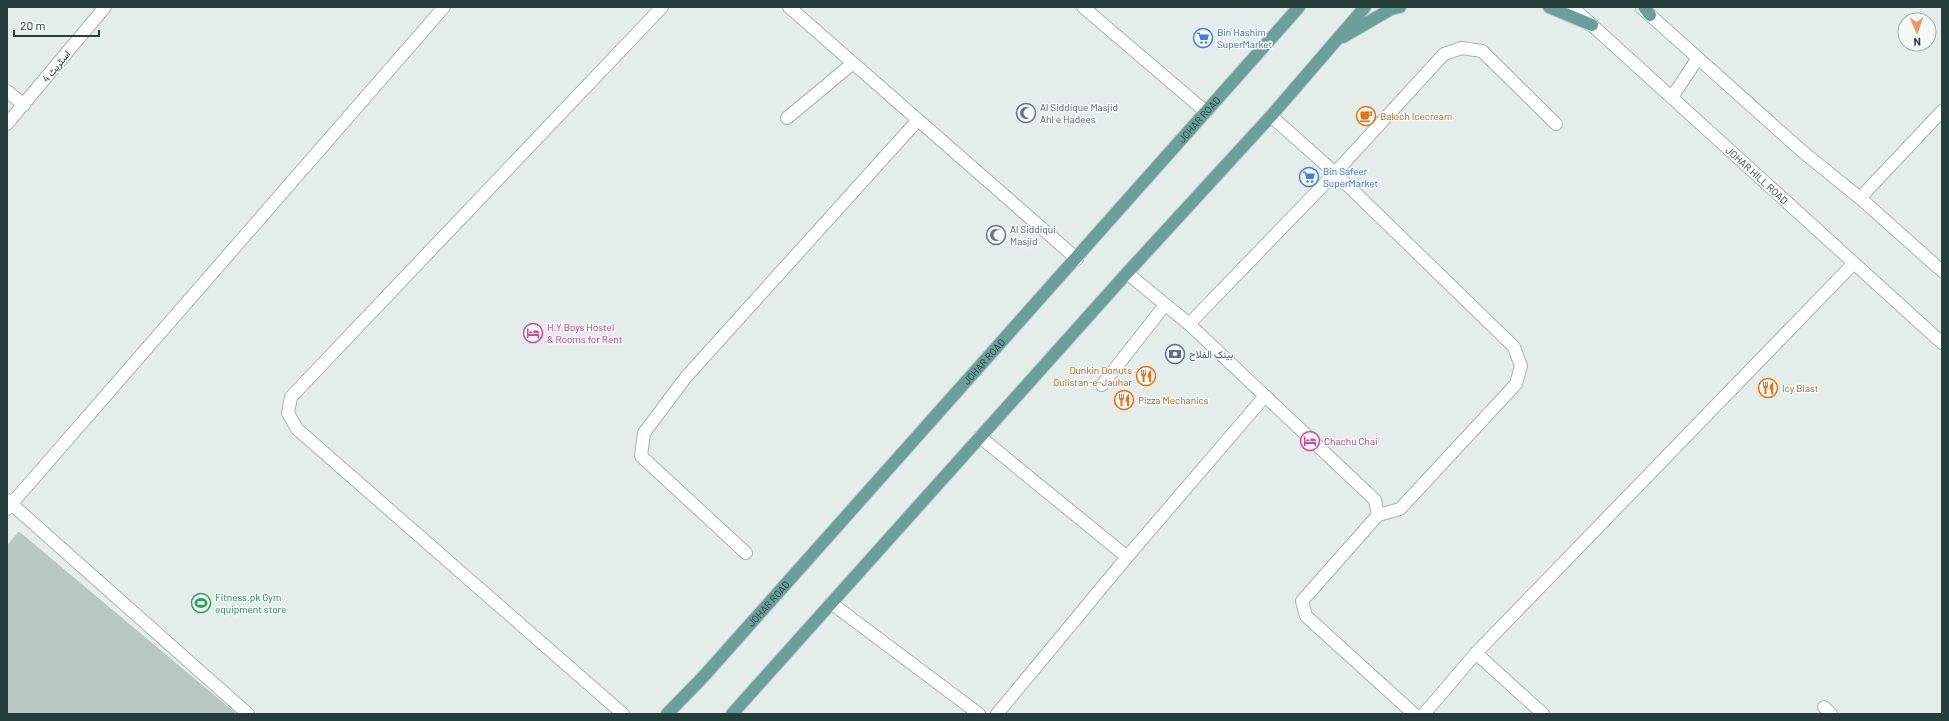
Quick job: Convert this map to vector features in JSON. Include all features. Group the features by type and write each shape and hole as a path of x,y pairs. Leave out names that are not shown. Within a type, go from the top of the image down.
{"main road":[{"path":"732,714 980,437 1271,116 1333,42 1365,7"},
{"path":"1333,42 1391,9 1400,7"},
{"path":"1549,7 1592,25"},
{"name":"JOHAR ROAD","path":"667,714 704,676 1077,259 1298,8"}],"street":[{"name":"اسٹریٹ 4","path":"7,124 105,7"},
{"path":"248,714 8,504 444,7"},
{"path":"623,714 297,429 288,413 291,397 662,7"},
{"path":"789,7 852,64 1077,259"},
{"path":"1083,7 1206,112"},
{"name":"JOHAR HILL ROAD","path":"1572,7 1942,343"},
{"path":"1645,10 1803,152 1860,198 1942,271"},
{"path":"1189,324 1335,173 1444,54 1462,48 1482,51 1556,124"},
{"path":"1672,98 1698,58"},
{"path":"787,118 852,64"},
{"path":"7,91 24,105"},
{"path":"1860,198 1942,111"},
{"path":"1271,116 1335,173 1514,347 1520,366 1516,384 1400,509 1378,515 1302,601 1306,616 1414,714"},
{"path":"746,553 641,456 644,433 686,377 918,120"},
{"path":"1424,714 1476,653 1854,263"},
{"path":"1127,274 1189,324 1375,500 1378,515"},
{"path":"1102,385 1165,305"},
{"path":"997,714 1127,557 1265,396"},
{"path":"980,437 1127,557"},
{"path":"831,604 979,714"},
{"path":"1476,653 1543,714"}],"building":[{"path":"19,532 236,714 7,714 7,546"}],"place":[{"name":"Bin Hashim SuperMarket","path":"1203,38"},
{"name":"Al Siddique Masjid Ahl e Hadees","path":"1026,113"},
{"name":"Baloch Icecream","path":"1366,116"},
{"name":"Bin Safeer SuperMarket","path":"1309,177"},
{"name":"Al Siddiqui Masjid","path":"996,235"},
{"name":"H.Y Boys Hostel & Rooms for Rent","path":"533,333"},
{"name":"بینک الفلاح","path":"1175,354"},
{"name":"Dunkin Donuts Gulistan-e-Jauhar","path":"1146,376"},
{"name":"Icy Blast","path":"1768,388"},
{"name":"Pizza Mechanics","path":"1124,400"},
{"name":"Chachu Chai","path":"1310,441"},
{"name":"Fitness.pk Gym equipment store","path":"201,603"}]}
